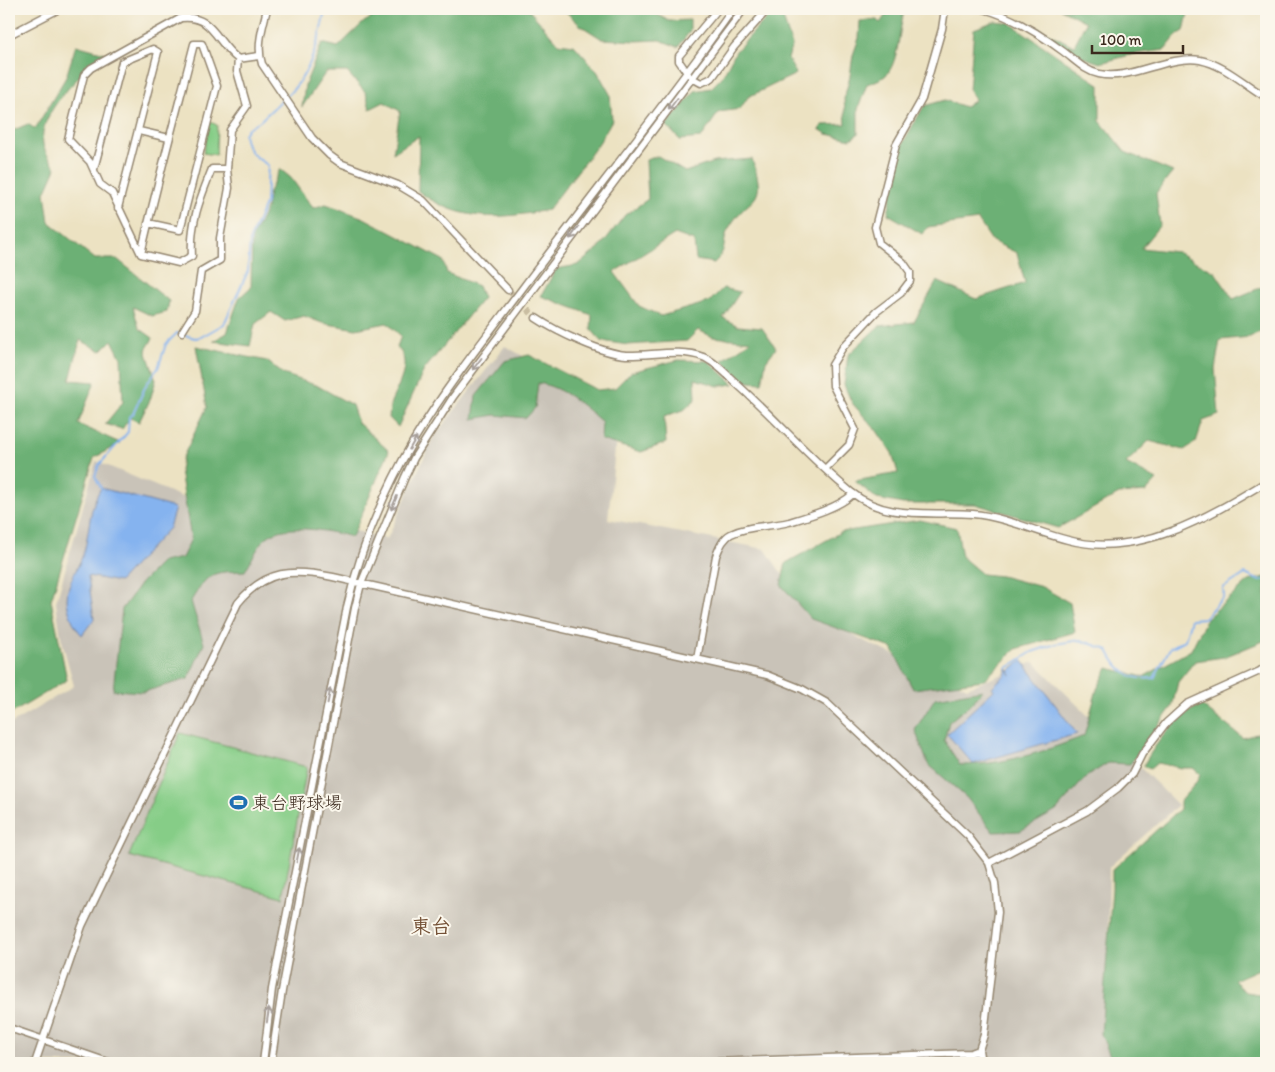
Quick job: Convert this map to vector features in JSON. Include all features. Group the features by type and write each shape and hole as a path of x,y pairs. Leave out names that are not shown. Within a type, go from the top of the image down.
{"street":[{"path":"9,35 59,9"},
{"path":"267,9 259,56 266,73 312,138 328,155 340,163 398,185 423,200 508,290"},
{"path":"718,9 679,56 679,61 690,76 701,83 712,78 734,47 768,9"},
{"path":"271,1063 282,991 360,584 414,458 453,397 690,76 733,9"},
{"path":"263,1063 272,989 353,582 378,516 415,438 504,312 744,9"},
{"path":"825,469 849,445 855,429 833,386 832,365 850,340 876,312 901,293 910,281 910,272 903,262 879,243 875,227 896,145 922,99 942,29 945,9"},
{"path":"984,9 1008,15 1063,51 1078,64 1100,74 1116,74 1174,61 1201,60 1217,65 1266,97"},
{"path":"227,170 212,169 194,217 190,258 179,264 141,254 112,193 100,184 90,162 68,140 82,80 87,72 181,18 194,18 204,22 212,29 223,46 238,59 259,56"},
{"path":"141,254 148,223 169,138 194,44 202,44 217,86 180,230 148,223"},
{"path":"94,169 122,62 153,49 158,52 118,208"},
{"path":"182,332 195,311 200,271 220,260 220,238 229,188 227,170 230,130 247,106 237,71 238,59"},
{"path":"139,131 169,138"},
{"path":"536,318 604,352 628,355 657,352 704,357 747,393 853,494 876,508 891,512 973,514 996,517 1067,540 1106,546 1124,544 1200,520 1266,482"},
{"path":"697,660 716,556 720,544 729,535 746,529 788,522 845,501 853,494"},
{"path":"35,1063 82,926 238,603 255,585 286,572 309,572 697,660 790,683 827,704 968,836 989,863 996,883 998,912 984,1035 979,1050 981,1063"},
{"path":"989,863 1087,811 1118,788 1132,774 1142,754 1166,723 1187,704 1260,671 1266,666"},
{"path":"9,1028 111,1063"},
{"path":"684,1063 972,1053 979,1050"}],"shaded area":[{"path":"505,346 619,410 608,519 765,549 807,611 868,643 967,688 1034,662 1178,805 1109,867 1106,1042 1116,1063 9,1063 9,725 74,686 61,637 56,602 96,461 244,523 317,521 387,539 433,438"}],"green space":[{"path":"387,9 528,9 558,43 574,45 597,71 610,94 612,120 599,143 548,210 513,215 481,216 450,209 418,191 419,136 393,153 400,111 384,102 370,109 366,93 347,72 326,72 302,107 305,85 322,43 338,47 364,22"},
{"path":"563,9 640,9 651,11 669,21 690,20 690,31 678,47 660,40 602,39 580,25"},
{"path":"775,9 794,9 783,18 792,45 788,59 796,74 748,97 740,109 719,112 701,138 680,140 666,125 695,91 711,88 722,77 736,51"},
{"path":"890,9 905,9 896,54 890,70 885,76 867,84 858,109 858,134 851,139 827,134 819,129 823,125 846,124 844,99 853,55 859,38 860,21 877,20 880,23"},
{"path":"1061,9 1189,9 1184,31 1177,35 1165,50 1134,54 1100,63 1076,55 1030,24 1074,46 1086,22"},
{"path":"995,21 1010,23 1100,85 1100,121 1125,152 1173,172 1156,193 1160,225 1141,248 1177,252 1215,272 1233,299 1262,287 1266,290 1266,328 1250,337 1220,340 1215,369 1219,415 1203,421 1196,442 1184,450 1149,441 1126,463 1157,480 1146,492 1119,494 1058,528 975,504 903,504 877,499 855,481 898,473 892,453 877,431 852,403 844,385 848,355 879,326 914,322 937,281 976,299 1025,283 1017,253 992,241 978,220 928,227 922,234 888,214 899,150 924,106 945,100 965,107 975,100 969,90 974,29"},
{"path":"76,45 105,53 64,94 54,106 47,119 43,132 43,144 46,153 56,168 45,193 49,222 95,259 117,259 169,301 167,312 152,316 133,307 139,328 153,338 146,350 156,380 150,400 139,422 130,418 122,429 105,424 123,402 121,358 112,340 101,351 80,340 70,380 95,382 78,424 120,443 94,458 51,600 67,680 9,715 9,132 28,124 35,129 66,77"},
{"path":"210,122 217,125 216,155 203,153"},
{"path":"658,156 685,172 714,162 752,159 757,175 757,193 729,228 722,254 714,263 696,260 694,241 675,234 614,272 639,306 661,316 709,302 723,288 740,292 723,318 738,326 762,328 776,348 766,361 762,383 737,381 723,360 751,341 713,337 698,330 687,341 628,345 601,341 591,329 592,315 541,296 556,269 578,265 600,247 625,215 648,199 646,160"},
{"path":"280,169 291,178 313,208 326,204 364,218 443,260 447,273 478,286 483,298 424,370 398,427 389,418 391,402 403,374 404,360 402,353 397,347 401,336 387,323 356,329 322,323 304,316 285,321 271,312 255,324 250,346 213,341 227,333 239,298 251,287 252,238 266,209 269,192"},
{"path":"196,346 267,361 283,374 318,386 352,405 358,423 389,451 352,537 305,529 281,531 271,535 260,544 245,571 212,575 202,584 191,601 204,644 188,679 143,692 113,690 122,609 141,583 162,562 182,558 191,539 180,470 182,459 207,407"},
{"path":"529,355 597,390 615,388 631,372 678,360 708,361 734,384 718,386 695,379 696,399 684,410 664,416 666,443 641,452 601,440 602,422 564,393 538,383 535,408 526,418 495,415 473,419 476,396 505,361"},
{"path":"920,520 957,528 962,557 982,574 1001,576 1042,587 1070,603 1075,632 1016,649 984,680 913,689 892,648 811,619 781,585 786,563 841,532"},
{"path":"1266,577 1266,640 1224,657 1195,661 1178,682 1172,707 1130,764 1108,763 1086,777 1056,811 1020,831 993,832 967,798 928,764 915,730 935,698 983,690 972,703 949,722 944,740 960,765 1008,760 1069,742 1084,736 1097,689 1108,668 1143,677 1191,650 1207,618 1249,581"},
{"path":"1201,705 1243,738 1263,732 1266,721 1266,966 1234,980 1245,992 1266,995 1266,1063 1113,1063 1101,1034 1112,870 1180,809 1180,801 1196,783 1200,774 1193,768 1182,768 1157,763 1150,769 1143,766 1155,747 1175,723 1191,710"},
{"path":"180,733 307,767 283,897 129,856"}],"water":[{"path":"101,488 175,508 169,528 119,582 88,576 94,619 82,635 76,628 70,614 67,599 69,586 87,540 94,502"},
{"path":"1022,660 1077,734 973,764 947,734 994,690 992,687 1005,675 1007,668 1011,675 1009,671"}],"waterway":[{"path":"287,96 302,78 313,56 325,9"},
{"path":"101,488 95,476 99,465 128,432 129,417 133,414 146,385 158,368 166,344 177,333 195,338 201,337 224,324 248,271 250,239 266,202 268,165 252,152 244,134 248,128 260,121 283,99"},
{"path":"1007,668 1032,652 1056,644 1080,640 1108,650 1116,664 1126,673 1138,678 1154,678 1170,648 1185,640 1191,619 1204,618 1224,596 1223,588 1245,574 1260,581 1266,580"}],"tunnel":[{"path":"508,290 536,318"}],"place":[{"name":"東台野球場","path":"238,803"}],"district":[{"name":"東台","path":"431,926"}]}
